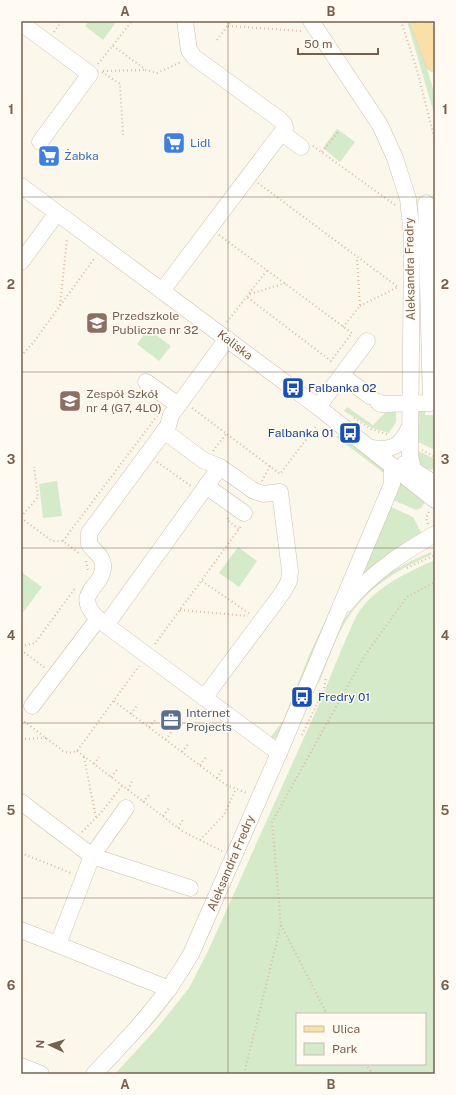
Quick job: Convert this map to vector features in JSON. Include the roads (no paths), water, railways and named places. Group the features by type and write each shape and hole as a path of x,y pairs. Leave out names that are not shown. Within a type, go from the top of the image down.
{"main road":[{"path":"420,21 435,62"}],"street":[{"path":"162,291 285,128 284,124 194,56 188,46 185,21"},
{"path":"21,23 96,73 40,142"},
{"name":"Aleksandra Fredry","path":"308,26 380,125 391,146 408,199 412,236 411,403 410,424 406,443"},
{"path":"282,133 305,145"},
{"name":"Kaliska","path":"21,186 318,407 331,419 371,448 433,504"},
{"path":"342,376 381,404 431,403 426,203"},
{"path":"21,262 57,214"},
{"path":"411,334 429,334"},
{"path":"227,339 178,403 171,415 168,426 88,535 89,544 103,563 101,573 89,592 87,599 89,609 102,622 279,753"},
{"path":"318,407 367,341"},
{"path":"146,382 178,403"},
{"path":"164,431 204,461 220,467 256,492 263,494 280,492 290,571 289,581 204,698"},
{"path":"371,448 387,449 406,443 410,455 426,476"},
{"name":"Kaliska","path":"371,448 426,476"},
{"path":"32,706 55,676 102,622 220,467"},
{"name":"Aleksandra Fredry","path":"94,1074 148,1016 169,989 180,972 201,932 279,753 392,484 392,468"},
{"path":"206,486 244,518"},
{"name":"Aleksandra Fredry","path":"330,629 354,593 378,572 409,549 434,538"},
{"path":"21,802 92,856 190,888"},
{"path":"58,944 92,856 126,808"},
{"path":"21,930 169,989"},
{"path":"21,1066 41,1074"}],"place":[{"name":"Lidl","path":"174,143"},
{"name":"Żabka","path":"49,156"},
{"name":"Przedszkole Publiczne nr 32","path":"97,323"},
{"name":"Falbanka 02","path":"293,388"},
{"name":"Zespół Szkół nr 4 (G7, 4LO)","path":"70,401"},
{"name":"Falbanka 01","path":"350,433"},
{"name":"Fredry 01","path":"302,697"},
{"name":"Internet Projects","path":"171,720"}]}
